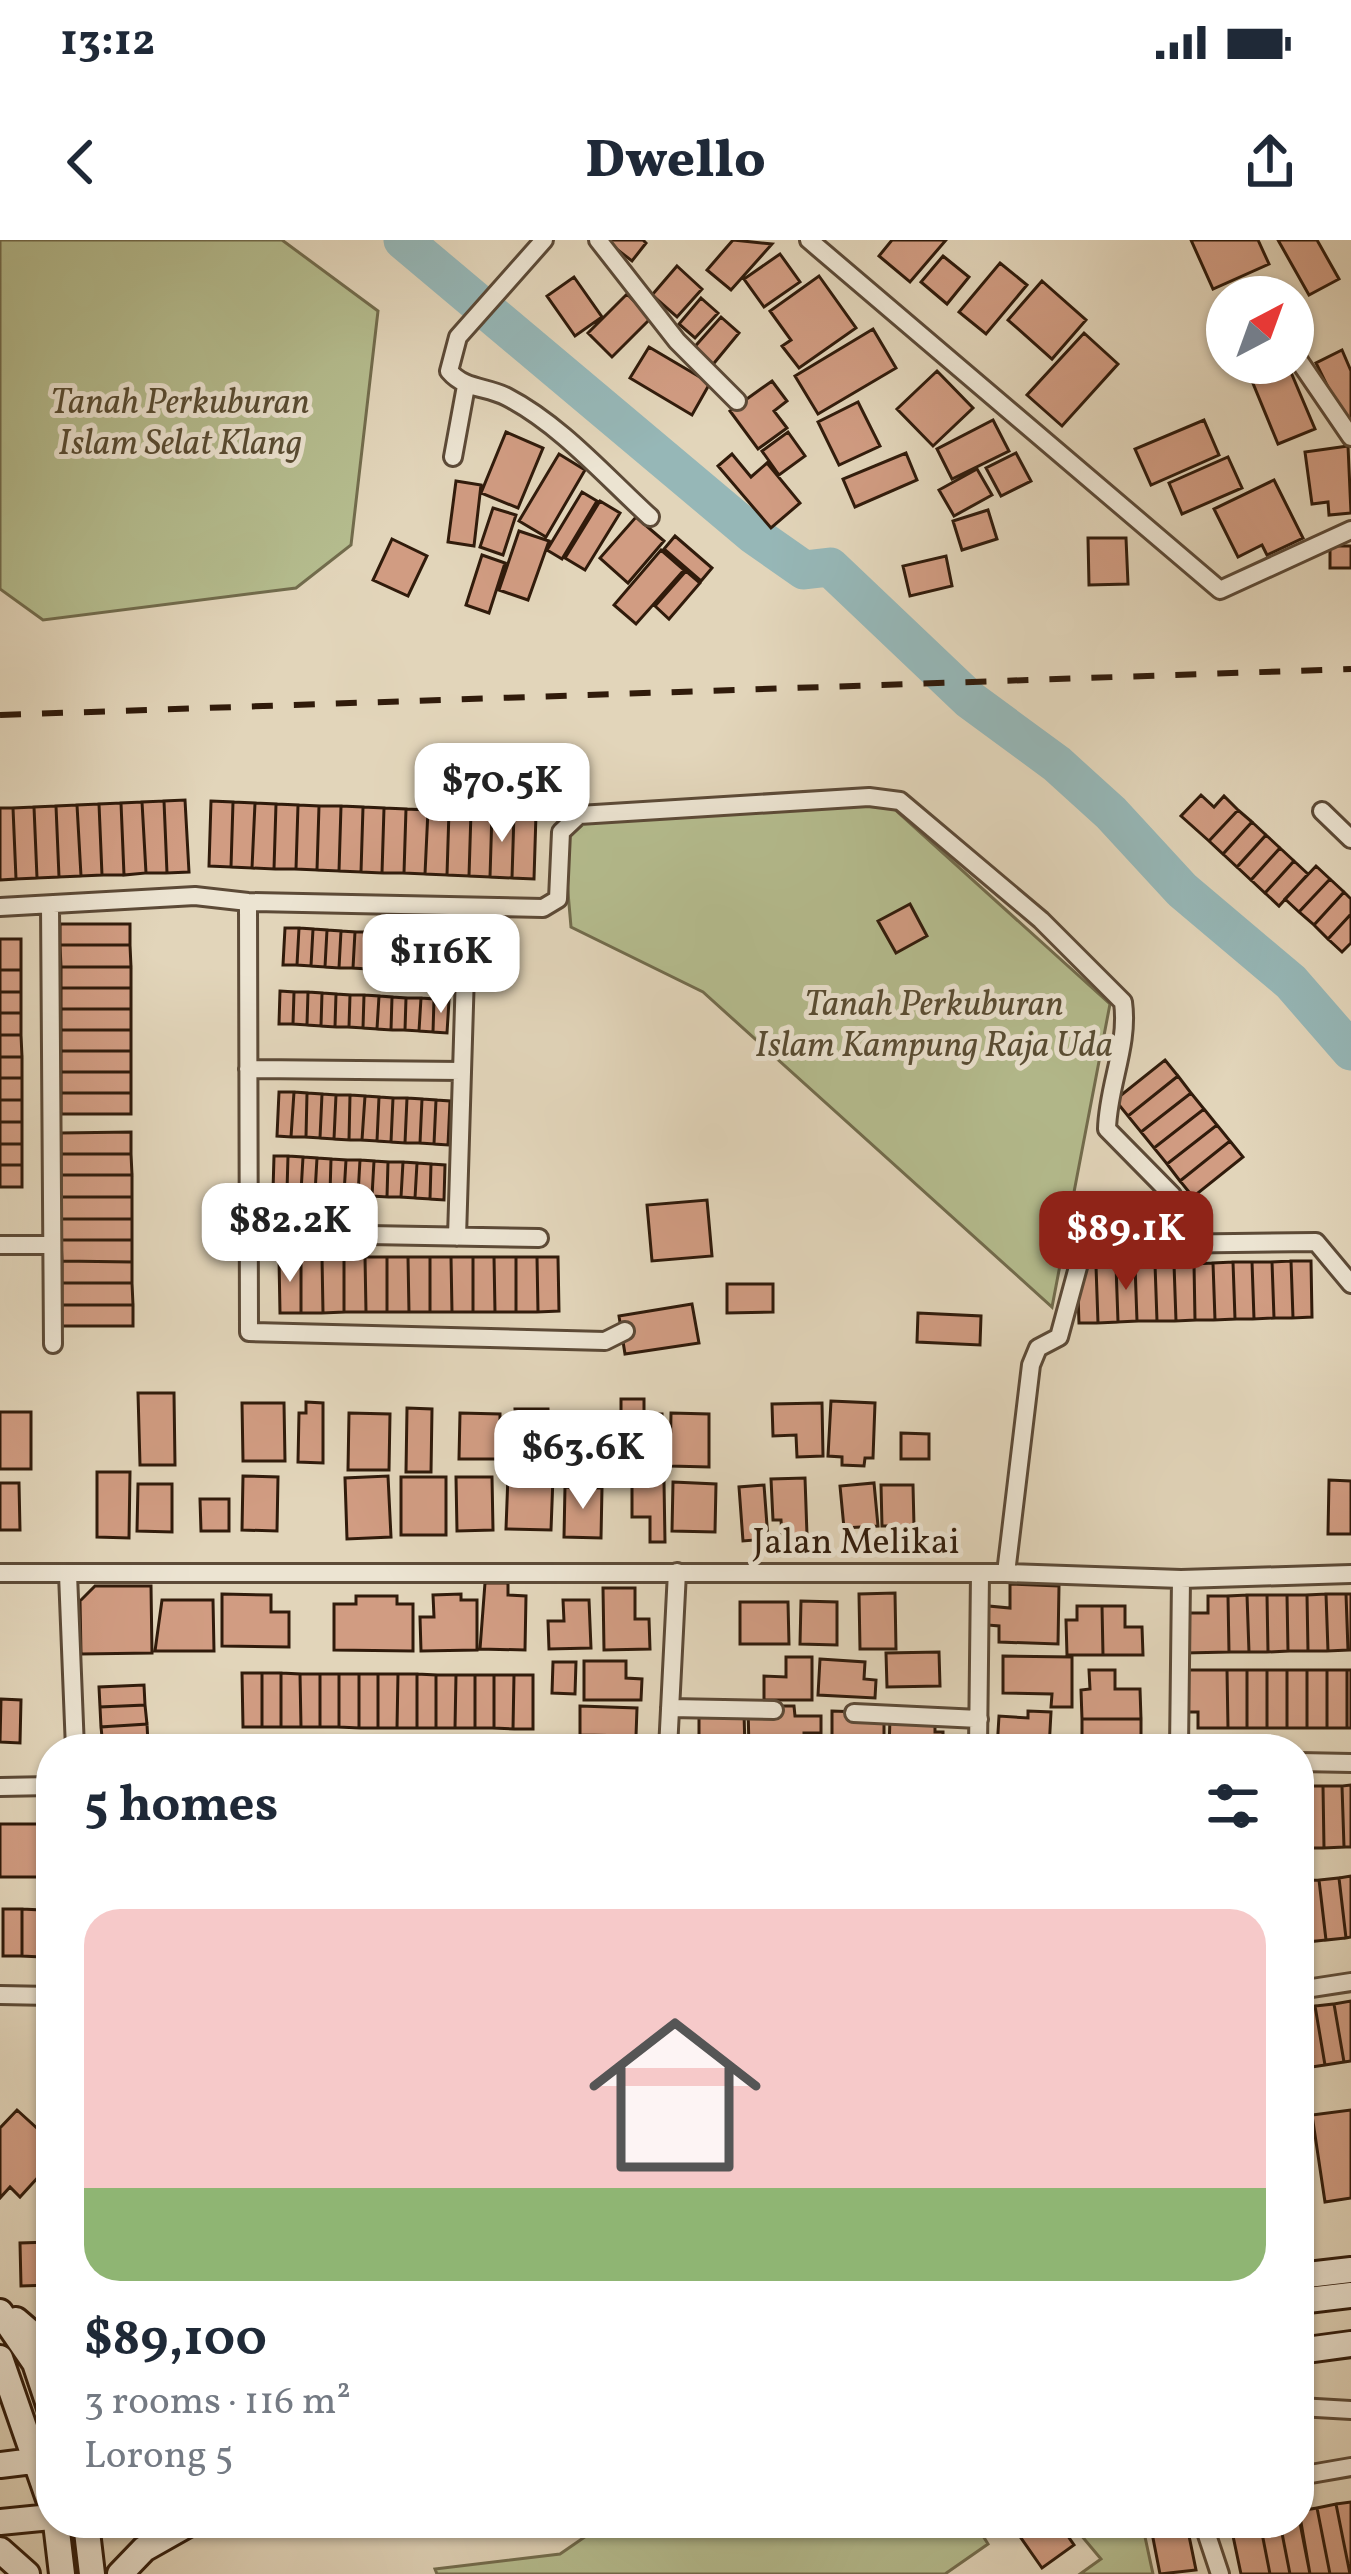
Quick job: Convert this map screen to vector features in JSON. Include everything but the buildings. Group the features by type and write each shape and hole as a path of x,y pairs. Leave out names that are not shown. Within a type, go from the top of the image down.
{"main road":[{"path":"1314,2274 1351,2270"},
{"path":"1314,2299 1351,2295"},
{"path":"0,2310 36,2352"},
{"path":"1314,2349 1351,2344"},
{"path":"0,2358 36,2445"},
{"path":"0,2465 36,2461"},
{"path":"0,2522 36,2521"},
{"path":"57,2538 62,2574"},
{"path":"88,2538 92,2574"},
{"path":"121,2574 144,2549 163,2538"},
{"path":"0,2550 27,2574"}],"street":[{"path":"544,240 458,337 448,371 466,386 505,396 566,440 650,518"},
{"path":"598,240 677,341 737,401"},
{"path":"809,240 1220,590 1351,530"},
{"path":"1314,382 1351,436"},
{"path":"452,457 466,386"},
{"path":"0,907 195,896 248,902 543,908 558,899 561,832 568,821 610,810 868,797 900,801 1041,920 1124,1002 1120,1066 1108,1098 1107,1129 1172,1195 1180,1212 1178,1242"},
{"path":"1322,811 1351,839"},
{"path":"248,902 248,1332 260,1336 604,1341 626,1331"},
{"path":"50,905 53,1344"},
{"path":"457,1237 467,907"},
{"path":"248,1069 462,1071"},
{"path":"247,1233 539,1238"},
{"path":"1006,1573 1031,1366 1038,1348 1059,1337 1084,1245 1316,1241 1351,1284"},
{"path":"0,1245 51,1245"},
{"path":"669,1734 677,1572"},
{"name":"Jalan Melikai","path":"0,1573 1006,1573 1181,1580 1351,1574"},
{"path":"68,1574 74,1734"},
{"path":"978,1734 980,1574"},
{"path":"1179,1734 1181,1580"},
{"path":"670,1708 774,1710"},
{"path":"854,1713 979,1719"},
{"path":"1314,1762 1351,1763"},
{"path":"0,1786 36,1786"},
{"path":"1314,1988 1351,1982"},
{"path":"0,1995 36,1996"},
{"path":"1314,2408 1351,2410"},
{"path":"1314,2473 1351,2467"},
{"path":"1208,2538 1220,2574"}],"green space":[{"name":"Tanah Perkuburan Islam Selat Klang","path":"0,240 282,240 378,311 351,545 296,588 43,620 0,589"},
{"name":"Tanah Perkuburan Islam Kampung Raja Uda","path":"871,803 892,807 1110,1004 1052,1307 703,992 571,927 565,858 571,831 590,819"},
{"path":"583,2538 984,2538 988,2544 945,2574 437,2574 435,2569 560,2554"},
{"path":"1083,2538 1145,2538 1153,2574 1080,2574 1101,2559"}],"waterway":[{"path":"403,240 754,535 804,570 830,567 970,700 1057,764 1111,813 1182,890 1291,982 1351,1051"}],"railway":[{"path":"0,715 1351,669"}]}
